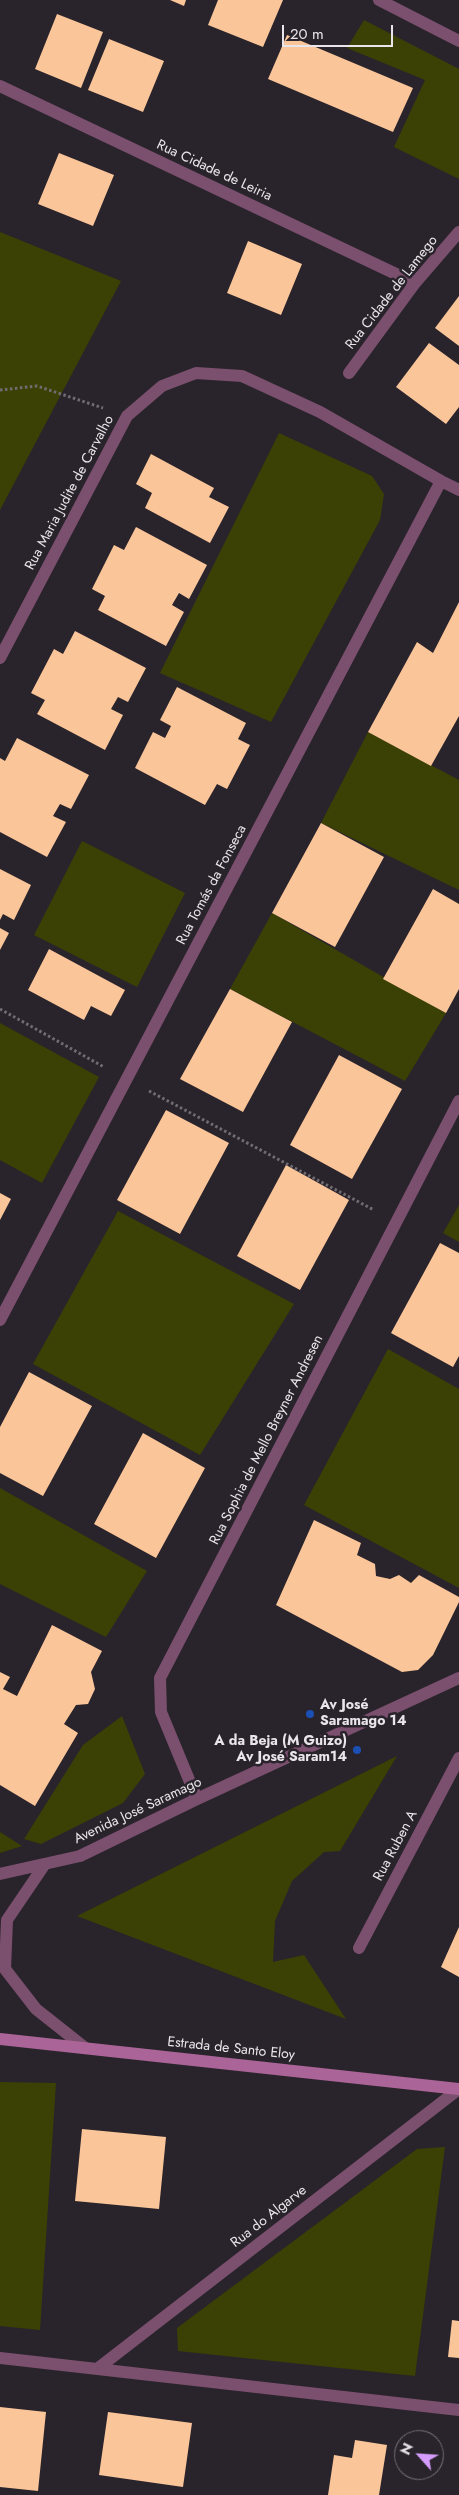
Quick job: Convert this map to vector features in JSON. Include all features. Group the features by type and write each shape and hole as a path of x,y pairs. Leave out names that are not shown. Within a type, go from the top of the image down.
{"main road":[{"name":"Estrada de Santo Eloy","path":"0,2039 459,2089"}],"street":[{"path":"379,0 459,41"},
{"name":"Rua Cidade de Leiria","path":"0,86 415,283"},
{"name":"Rua Cidade de Lamego","path":"349,373 415,283 459,232"},
{"name":"Rua Maria Judite de Carvalho","path":"0,658 127,416 162,386 196,373 242,376 320,412 441,481"},
{"path":"441,481 459,490"},
{"name":"Rua Tomás da Fonseca","path":"0,1320 441,481"},
{"name":"Rua Sophia de Mello Breyner Andresen","path":"197,1799 161,1712 160,1678 459,1101"},
{"name":"Avenida José Saramago","path":"0,1874 80,1856 197,1799 459,1678"},
{"name":"Rua Ruben A","path":"359,1948 459,1758"},
{"path":"45,1864 7,1920 5,1969 36,2009 84,2047"},
{"name":"Rua do Algarve","path":"97,2369 459,2089"},
{"path":"0,2358 459,2410"}],"path":[{"path":"0,390 37,386 127,416"},
{"path":"0,1009 126,1079 396,1222"}],"green space":[{"path":"364,20 459,69 459,179 394,147 425,80 347,48"},
{"path":"0,232 121,281 0,510"},
{"path":"279,433 372,476 384,494 380,520 271,722 160,673"},
{"path":"368,732 459,780 459,890 321,823"},
{"path":"82,841 185,893 137,987 34,935"},
{"path":"272,913 446,1013 405,1081 230,989"},
{"path":"0,1023 99,1077 42,1183 0,1160"},
{"path":"459,1205 459,1242 443,1233"},
{"path":"118,1211 294,1304 200,1455 33,1364"},
{"path":"388,1349 459,1389 459,1588 304,1505"},
{"path":"0,1488 147,1571 106,1637 0,1584"},
{"path":"122,1716 145,1774 123,1803 41,1844 24,1839 83,1745"},
{"path":"397,1756 340,1851 324,1852 292,1881 275,1921 273,1962 304,1955 346,2019 77,1916"},
{"path":"0,1832 22,1846 0,1853"},
{"path":"0,2082 56,2083 40,2330 0,2326"},
{"path":"445,2147 415,2376 178,2351 177,2328 417,2149"}],"building":[{"path":"170,0 186,0 184,6"},
{"path":"218,0 283,0 263,47 208,25"},
{"path":"57,14 103,32 81,88 35,69"},
{"path":"287,35 413,88 393,132 268,79"},
{"path":"109,39 164,61 143,112 88,90"},
{"path":"59,153 114,175 93,226 38,204"},
{"path":"248,241 302,264 281,315 227,293"},
{"path":"459,296 459,346 435,328"},
{"path":"429,343 459,365 459,407 446,424 396,387"},
{"path":"151,454 214,488 209,497 229,507 210,543 145,508 152,493 136,484"},
{"path":"136,527 207,565 189,599 179,593 172,605 184,612 166,646 98,610 105,596 92,589 114,545 124,550"},
{"path":"459,602 459,716 431,766 368,732 417,642 433,653"},
{"path":"75,631 146,668 128,702 118,697 111,709 123,715 105,750 37,714 45,700 31,693 54,649 63,654"},
{"path":"177,687 246,723 238,739 250,745 227,789 217,784 205,805 135,768 153,732 165,738 171,726 160,720"},
{"path":"17,738 89,775 71,809 60,804 53,816 66,822 47,857 0,832 0,758 5,761"},
{"path":"321,823 384,857 335,947 272,913"},
{"path":"0,869 31,885 14,920 3,914 0,920"},
{"path":"433,889 459,904 459,989 446,1013 383,979"},
{"path":"0,928 9,933 0,950"},
{"path":"49,949 125,990 111,1016 91,1006 84,1020 28,990"},
{"path":"230,989 292,1022 243,1112 180,1079"},
{"path":"339,1055 402,1089 352,1179 290,1145"},
{"path":"166,1110 229,1143 180,1234 117,1200"},
{"path":"286,1165 349,1200 300,1290 237,1256"},
{"path":"0,1193 11,1199 0,1220"},
{"path":"440,1243 459,1253 459,1356 453,1367 391,1333"},
{"path":"29,1372 92,1406 43,1496 0,1473 0,1427"},
{"path":"143,1433 205,1468 156,1558 94,1524"},
{"path":"314,1520 361,1543 357,1555 375,1564 376,1576 390,1579 399,1575 411,1583 419,1575 459,1597 459,1602 433,1655 418,1670 402,1672 276,1605"},
{"path":"52,1625 102,1651 91,1672 95,1689 88,1704 76,1705 64,1724 78,1733 35,1806 0,1785 0,1672 10,1677 3,1689 17,1696"},
{"path":"459,1927 459,1977 441,1967"},
{"path":"82,2129 166,2137 159,2209 75,2201"},
{"path":"452,2320 459,2321 459,2358 448,2357"},
{"path":"0,2407 46,2412 38,2491 0,2487"},
{"path":"108,2412 192,2423 183,2487 99,2475"},
{"path":"355,2440 387,2445 379,2495 328,2495 334,2455 352,2458"}],"place":[{"name":"Av José Saramago 14","path":"310,1714"},
{"name":"A da Beja (M Guizo) Av José Saram14","path":"357,1750"}]}
